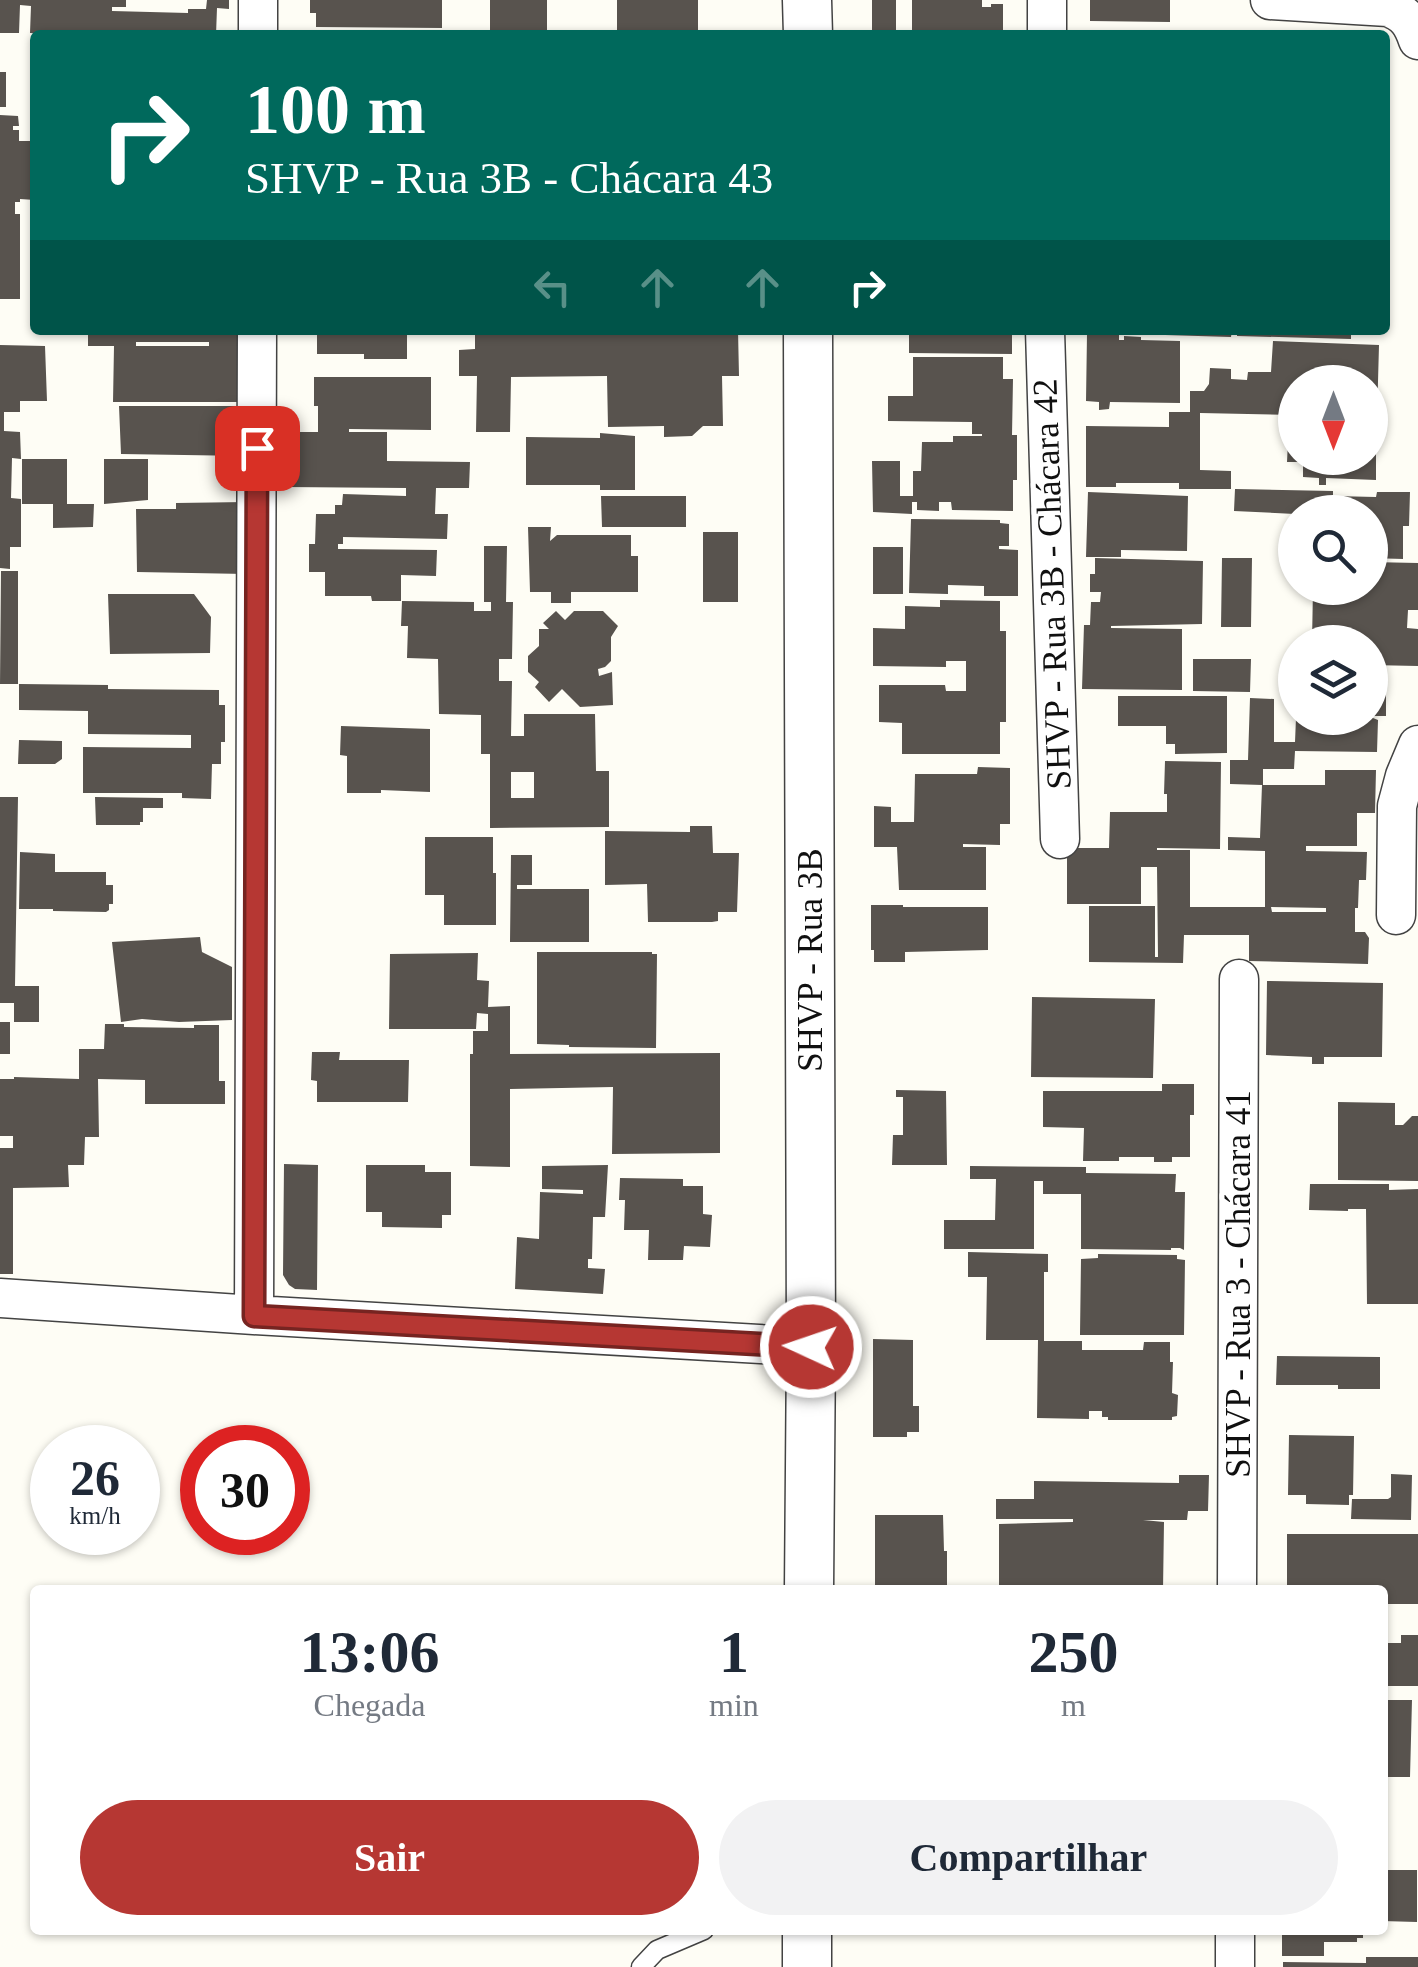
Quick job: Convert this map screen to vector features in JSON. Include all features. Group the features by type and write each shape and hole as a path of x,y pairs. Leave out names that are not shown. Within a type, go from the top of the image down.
{"street":[{"path":"258,0 258,30"},
{"path":"808,0 808,30"},
{"path":"1047,30 1048,0"},
{"path":"1270,0 1388,8 1403,13 1412,23 1418,40"},
{"path":"254,1316 258,335"},
{"name":"SHVP - Rua 3B","path":"808,335 809,1585"},
{"name":"SHVP - Rua 3B - Chácara 42","path":"1045,335 1060,838"},
{"path":"1396,915 1397,806 1418,744"},
{"name":"SHVP - Rua 3 - Chácara 41","path":"1236,1585 1239,978"},
{"path":"0,1298 811,1347"},
{"path":"807,1935 807,1967"},
{"path":"1235,1967 1236,1935"}],"lane":[{"path":"641,1967 656,1950 692,1935"}],"building":[{"path":"0,0 126,0 126,7 112,7 112,11 188,13 188,9 206,9 207,0 229,0 229,9 217,8 216,30 30,30 31,6 20,5 19,33 0,33"},
{"path":"310,0 442,0 442,28 316,27 316,13 310,13"},
{"path":"490,0 547,0 547,30 490,30"},
{"path":"617,0 698,0 698,30 617,30"},
{"path":"872,0 896,0 896,30 872,30"},
{"path":"912,0 982,0 982,7 1003,4 1003,30 912,30"},
{"path":"1090,0 1170,0 1170,22 1090,21"},
{"path":"0,72 6,72 6,107 0,107"},
{"path":"0,115 18,116 19,126 13,126 13,130 19,130 19,141 30,141 30,200 15,202 15,214 20,214 20,299 0,299"},
{"path":"88,335 247,335 250,402 113,402 114,346 88,346","holes":["136,342 209,342 209,346 136,346"]},
{"path":"317,335 407,335 407,359 317,354"},
{"path":"475,335 738,335 739,376 722,376 723,426 703,426 692,436 664,437 664,426 608,427 607,376 511,377 510,432 476,432 477,376 459,376 459,350 475,349"},
{"path":"909,335 1012,335 1012,354 909,353"},
{"path":"1087,335 1180,341 1180,403 1110,402 1109,409 1099,410 1099,402 1086,401"},
{"path":"1165,335 1231,335 1231,337"},
{"path":"1351,335 1351,339 1237,336"},
{"path":"1273,341 1379,345 1378,365 1278,365 1278,415 1200,413 1200,470 1231,471 1231,489 1179,489 1179,483 1086,487 1086,426 1169,427 1169,412 1190,412 1190,391 1204,391 1209,384 1210,368 1231,369 1231,379 1247,380 1248,372 1271,372"},
{"path":"0,345 45,346 47,401 20,401 20,412 4,412 4,431 20,432 21,459 12,458 11,498 21,499 21,547 10,547 10,569 0,568"},
{"path":"913,357 1003,357 1003,379 1013,379 1012,435 1017,435 1013,511 952,510 951,502 939,502 939,511 917,510 917,502 912,502 912,514 873,512 872,461 900,461 900,496 913,496 913,471 921,471 922,442 953,442 953,436 982,436 972,434 972,422 888,421 888,396 913,396"},
{"path":"314,377 431,377 431,430 349,432 387,432 387,461 470,462 469,488 436,488 435,514 448,514 447,539 343,537 343,544 338,544 338,549 437,550 436,576 401,575 401,601 372,601 371,596 325,596 325,572 309,572 309,544 315,544 316,514 335,514 335,505 342,505 343,494 406,496 406,488 285,487 285,432 318,432"},
{"path":"119,406 247,406 247,456 121,454"},
{"path":"600,433 635,436 635,490 600,490 600,485 526,485 526,437 600,438"},
{"path":"22,459 67,459 67,504 94,504 93,527 53,528 53,504 22,504"},
{"path":"104,459 148,459 148,500 104,504"},
{"path":"1376,475 1376,480 1326,478 1326,485 1319,485 1319,478 1303,477"},
{"path":"1235,489 1333,491 1333,495 1278,495 1278,513 1234,511"},
{"path":"1088,492 1188,496 1187,551 1121,550 1121,557 1086,557"},
{"path":"1377,492 1410,492 1409,526 1403,526 1403,559 1388,559 1388,495 1376,495"},
{"path":"601,496 686,496 686,527 602,527"},
{"path":"246,502 246,574 137,572 136,509 176,509 176,503"},
{"path":"911,519 1000,520 1009,524 1009,546 999,549 1018,550 1018,596 984,596 984,586 948,585 948,594 909,593"},
{"path":"528,527 551,527 550,541 557,535 631,535 631,556 638,556 638,592 571,592 571,603 551,603 551,592 530,592"},
{"path":"703,532 738,532 738,602 703,602"},
{"path":"484,546 507,546 506,602 513,602 512,659 499,659 499,681 512,681 511,736 524,736 524,714 595,714 596,771 609,771 609,827 490,828 490,754 481,754 481,715 439,714 438,659 407,658 408,626 401,626 402,601 474,602 474,611 491,611 491,602 484,602","holes":["511,772 534,772 534,798 511,798"]},
{"path":"873,547 903,547 903,594 873,594"},
{"path":"1095,558 1203,561 1202,624 1111,626 1182,629 1182,690 1082,689 1084,625 1090,625 1091,602 1100,602 1101,592 1090,592"},
{"path":"1222,558 1252,558 1251,627 1221,627"},
{"path":"1388,562 1418,563 1418,610 1408,610 1407,628 1418,629 1418,666 1388,665 1388,625 1312,625 1313,605 1388,605"},
{"path":"1,571 18,571 18,684 0,684"},
{"path":"108,594 194,594 211,617 210,653 110,654"},
{"path":"940,600 1000,601 1000,631 1006,631 1006,722 1000,722 1000,754 902,754 902,723 879,722 879,685 945,685 946,691 966,691 966,661 946,661 946,667 873,666 873,628 905,629 905,606 940,607"},
{"path":"556,611 565,620 574,611 603,611 618,626 611,637 611,661 598,669 599,676 612,672 613,705 580,707 562,689 549,702 535,687 539,682 528,672 528,656 539,646 539,629 549,629 543,623"},
{"path":"1193,659 1251,659 1250,692 1193,691"},
{"path":"19,684 219,690 219,705 225,705 225,742 221,742 221,764 212,764 211,799 182,798 182,793 83,793 83,747 191,748 191,735 88,734 88,711 19,710"},
{"path":"1118,696 1227,696 1227,753 1175,754 1175,744 1166,744 1166,726 1118,726"},
{"path":"1250,698 1274,699 1274,742 1295,742 1295,735 1378,735 1377,752 1295,751 1294,769 1263,769 1263,785 1325,785 1325,770 1376,770 1375,813 1357,813 1357,846 1306,846 1306,851 1367,852 1366,880 1359,880 1355,932 1365,932 1369,938 1368,964 1249,961 1249,935 1184,935 1183,963 1089,962 1089,906 1155,906 1158,957 1157,867 1141,867 1141,904 1067,904 1067,848 1109,848 1110,812 1167,812 1165,761 1221,762 1220,849 1157,848 1190,850 1190,907 1265,907 1265,851 1228,850 1228,837 1260,838 1262,785 1230,784 1230,760 1248,760","holes":["1271,907 1326,908 1326,912 1272,912"]},
{"path":"341,726 430,729 430,792 347,793 347,756 340,755"},
{"path":"19,740 62,741 62,759 55,764 18,764"},
{"path":"978,767 1010,768 1010,824 1000,824 1000,845 963,844 986,847 986,890 899,890 897,847 874,847 874,806 891,807 891,822 914,822 915,774 977,774"},
{"path":"0,797 18,797 15,986 39,986 39,1022 14,1022 14,1003 0,1003"},
{"path":"95,797 163,798 163,808 143,808 140,825 96,825"},
{"path":"690,826 712,826 713,853 739,853 737,912 718,912 718,921 712,922 648,922 647,884 605,885 605,831 690,832"},
{"path":"425,837 493,837 496,925 444,925 444,895 425,895"},
{"path":"20,852 55,854 55,872 106,872 106,885 113,885 113,904 109,904 106,912 19,909"},
{"path":"511,855 532,855 532,885 517,885 517,889 589,889 589,942 510,942"},
{"path":"871,905 988,907 988,950 905,952 905,962 874,962"},
{"path":"200,937 202,952 232,967 232,1020 121,1022 112,942"},
{"path":"537,952 657,954 656,1048 537,1044"},
{"path":"478,953 477,980 489,981 488,1007 510,1006 510,1054 720,1053 720,1153 612,1154 613,1087 510,1089 510,1167 470,1166 470,1054 473,1031 488,1031 488,1014 477,1013 476,1029 389,1029 390,954"},
{"path":"1267,981 1383,983 1382,1057 1324,1057 1324,1064 1312,1064 1312,1057 1266,1055"},
{"path":"1032,997 1155,999 1153,1078 1031,1077"},
{"path":"0,1022 10,1022 10,1054 0,1054"},
{"path":"105,1024 194,1028 219,1025 219,1081 225,1081 225,1104 145,1104 145,1080 98,1079 99,1137 85,1137 84,1165 68,1165 69,1187 13,1188 13,1274 0,1274 0,1148 13,1148 13,1136 0,1136 0,1079 79,1079 79,1049 104,1049"},
{"path":"312,1052 340,1052 339,1060 409,1060 408,1102 317,1102 317,1081 311,1080"},
{"path":"1162,1084 1194,1084 1190,1157 1172,1157 1172,1162 1154,1162 1154,1157 1083,1161 1084,1128 1043,1127 1043,1091 1162,1091"},
{"path":"896,1090 946,1091 947,1165 892,1165 893,1135 903,1135 903,1097 896,1097"},
{"path":"1338,1102 1395,1103 1395,1125 1418,1116 1418,1181 1338,1180"},
{"path":"284,1164 318,1165 317,1290 295,1289 283,1275"},
{"path":"366,1165 425,1165 425,1172 451,1172 451,1215 442,1215 442,1228 382,1227 382,1212 366,1212"},
{"path":"608,1165 605,1217 593,1217 592,1259 588,1259 588,1268 605,1269 603,1294 515,1289 517,1237 539,1239 540,1192 583,1194 583,1190 542,1189 542,1166"},
{"path":"970,1166 1086,1167 1086,1173 1176,1174 1175,1192 1185,1192 1184,1250 1081,1249 1081,1194 1043,1194 1043,1181 1034,1181 1034,1249 944,1249 944,1220 995,1220 996,1179 970,1179"},
{"path":"620,1178 683,1179 683,1186 703,1186 703,1214 712,1215 710,1247 684,1246 683,1260 648,1260 649,1230 624,1230 625,1200 619,1200"},
{"path":"1310,1184 1389,1184 1389,1190 1418,1189 1418,1304 1367,1304 1366,1209 1309,1210"},
{"path":"968,1252 1048,1254 1048,1272 1044,1272 1044,1341 1082,1341 1082,1350 1143,1350 1144,1342 1170,1342 1177,1416 1172,1420 1108,1420 1102,1417 1102,1411 1089,1411 1089,1419 1037,1418 1038,1340 986,1340 987,1277 968,1277"},
{"path":"1098,1254 1177,1255 1177,1259 1185,1260 1184,1335 1080,1335 1081,1259 1098,1258"},
{"path":"873,1339 913,1340 913,1406 919,1406 919,1432 907,1432 907,1437 873,1437"},
{"path":"1277,1356 1380,1357 1380,1389 1276,1385"},
{"path":"1289,1435 1354,1436 1353,1495 1349,1495 1349,1505 1306,1504 1306,1495 1288,1495"},
{"path":"1391,1474 1412,1475 1411,1520 1351,1519 1352,1499 1391,1497"},
{"path":"1179,1475 1209,1475 1208,1511 1188,1511 1187,1520 1143,1520 1164,1522 1163,1585 999,1585 999,1524 1073,1519 996,1519 996,1499 1034,1499 1034,1481 1179,1483"},
{"path":"875,1515 943,1515 947,1585 875,1585"},
{"path":"1287,1534 1418,1534 1418,1604 1388,1604 1388,1585 1287,1585"},
{"path":"1401,1635 1418,1635 1418,1686 1388,1686 1388,1643 1401,1643"},
{"path":"1388,1700 1412,1700 1410,1777 1388,1777"},
{"path":"1388,1870 1417,1870 1417,1922 1388,1921"},
{"path":"1282,1935 1363,1935 1357,1942 1324,1942 1324,1956 1282,1956"},
{"path":"1366,1957 1418,1957 1418,1967 1283,1967 1283,1962 1366,1963"}],"route":[{"path":"257,448 254,1316 811,1347"}]}
